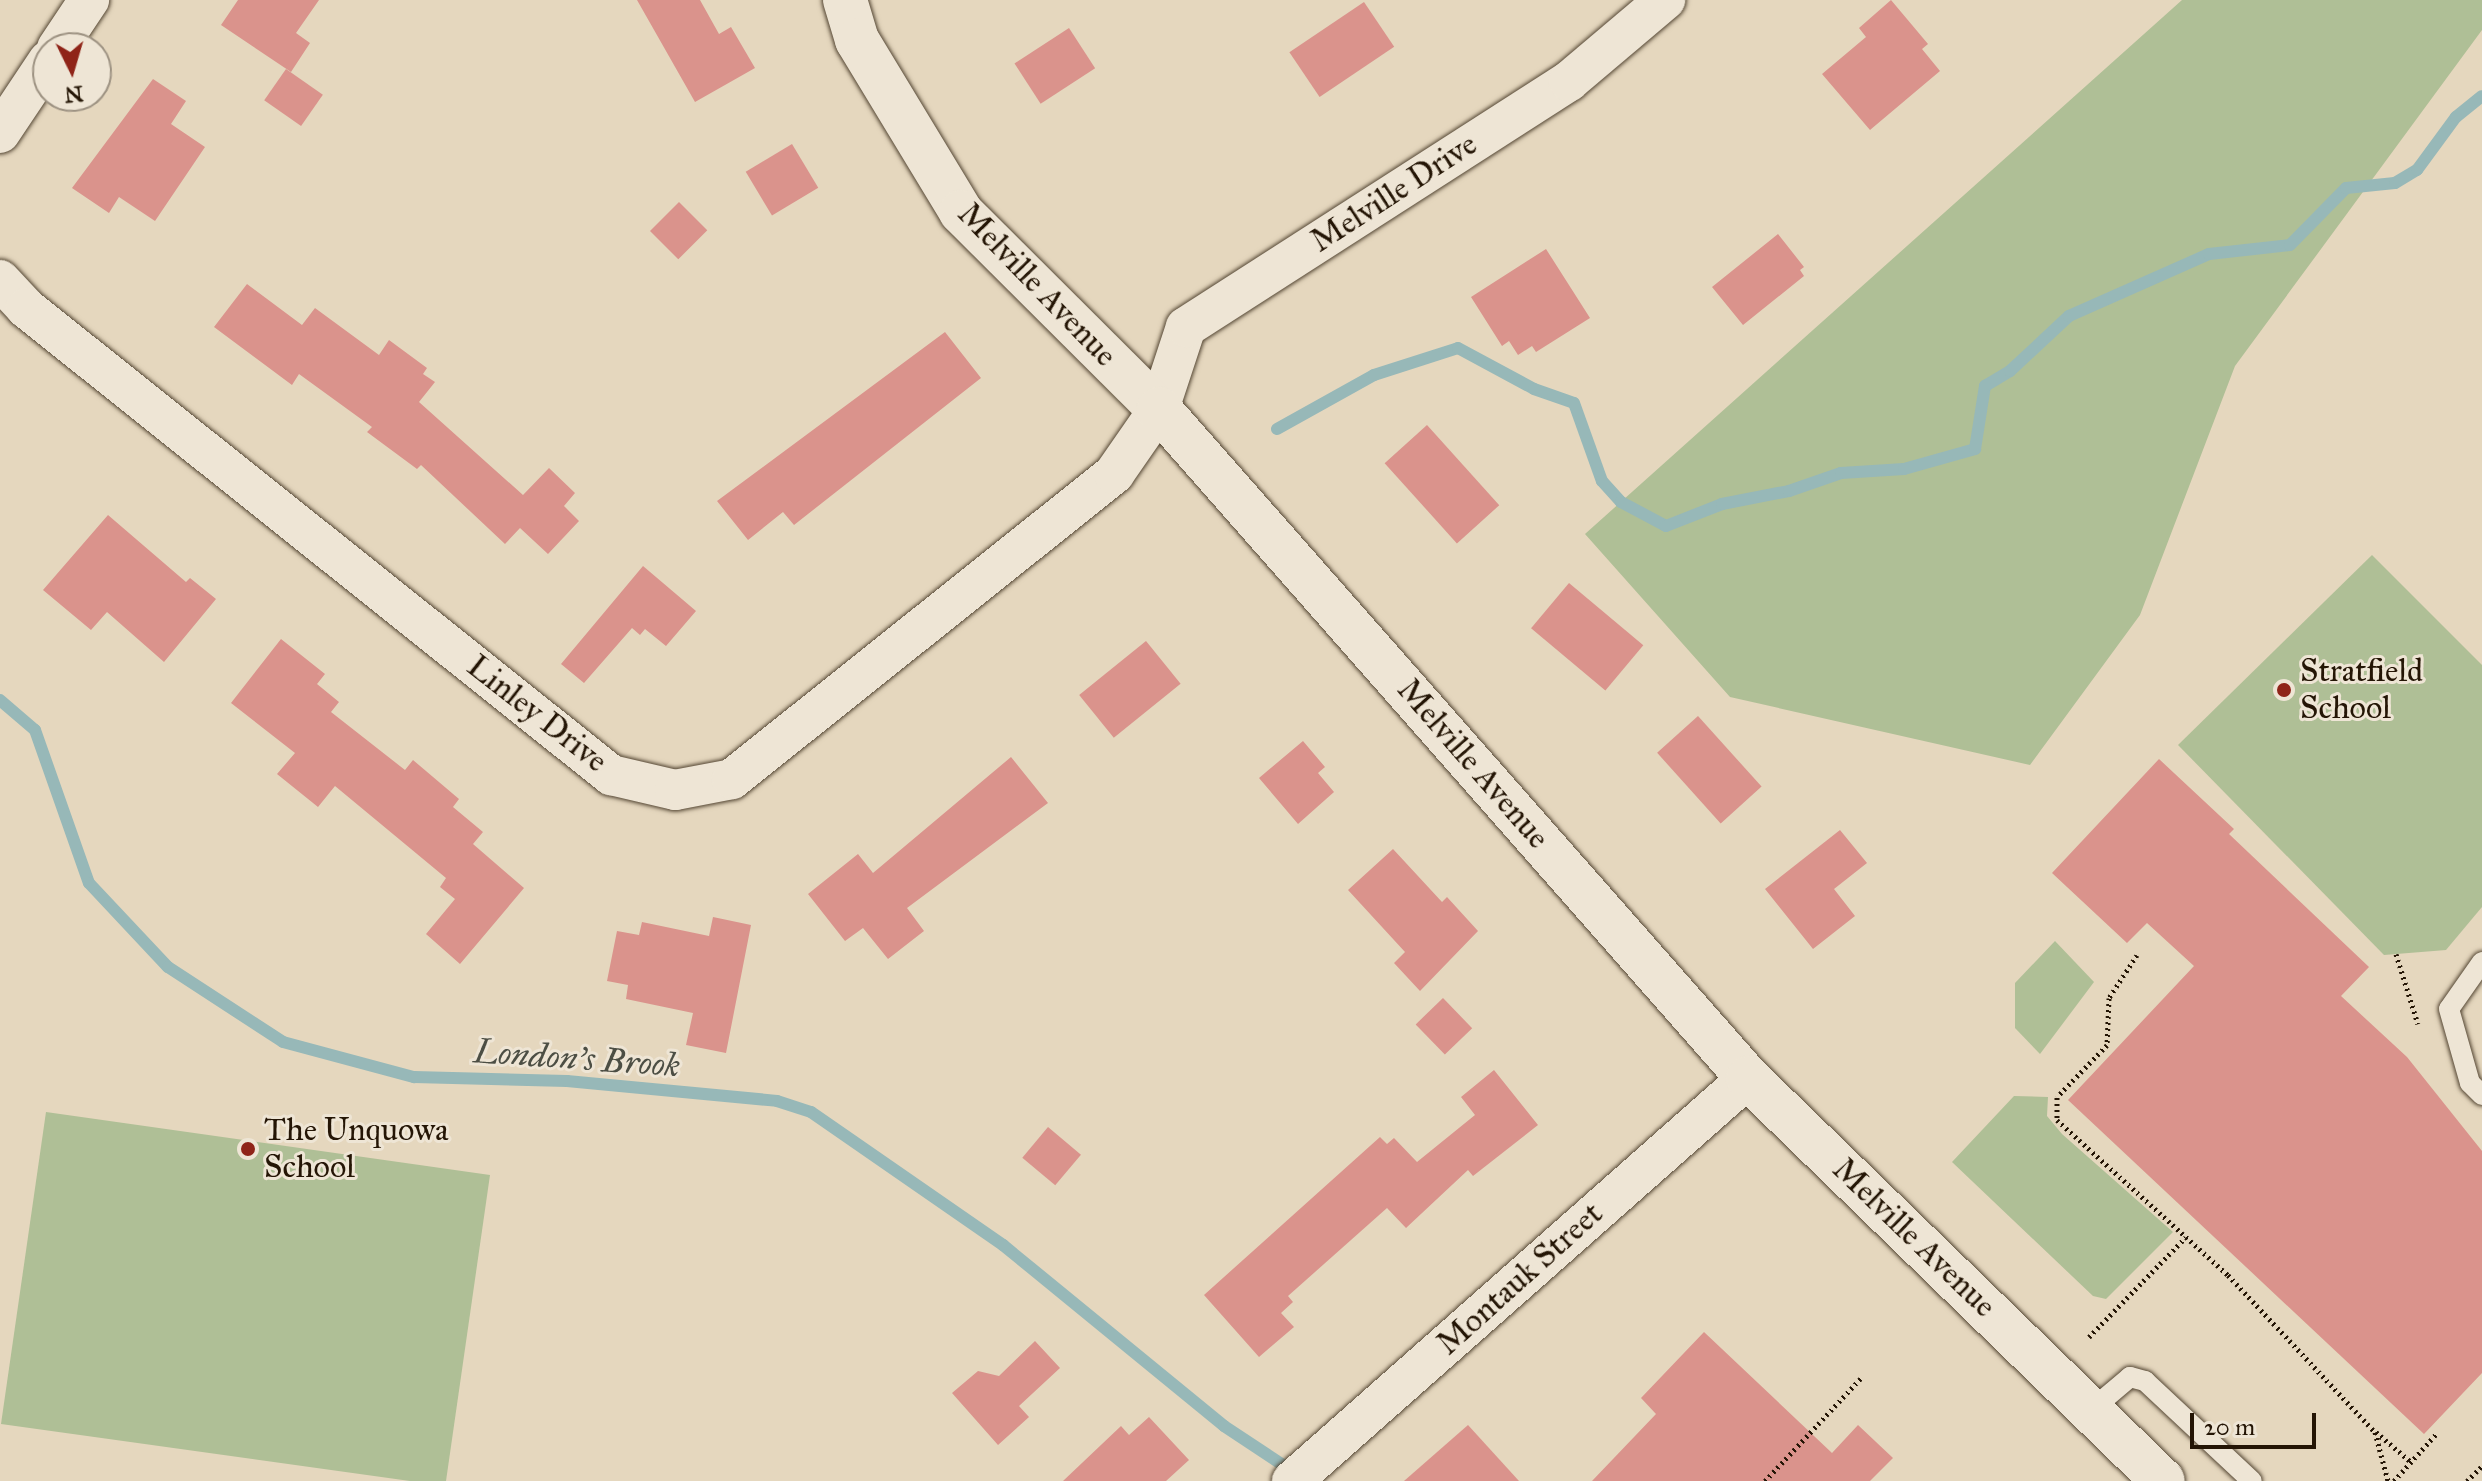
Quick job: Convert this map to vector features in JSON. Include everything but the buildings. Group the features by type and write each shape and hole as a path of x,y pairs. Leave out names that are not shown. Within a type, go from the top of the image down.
{"street":[{"path":"68,32 89,0"},
{"name":"Melville Avenue","path":"845,0 857,40 961,212 1159,409 1748,1078 2163,1481"},
{"name":"Melville Drive","path":"1159,409 1186,327 1569,81 1665,0"},
{"path":"0,133 32,85"},
{"name":"Linley Drive","path":"0,280 26,308 611,775 675,790 732,779 1114,474 1159,409"},
{"name":"Montauk Street","path":"1292,1481 1748,1078"}],"lane":[{"path":"2482,962 2449,1009 2470,1083 2482,1095"},
{"path":"2091,1410 2130,1377 2145,1381 2252,1481"}],"path":[{"path":"2137,955 2109,998 2107,1045 2057,1097 2057,1120 2186,1237 2375,1432 2411,1462"},
{"path":"2089,1337 2186,1237"},
{"path":"1765,1481 1774,1465 1862,1377"},
{"path":"2375,1432 2391,1481 2437,1433"},
{"path":"2467,1481 2482,1466"}],"green space":[{"path":"2182,0 2482,0 2482,30 2235,366 2140,615 2030,765 1730,697 1585,534"},
{"path":"2372,555 2482,665 2482,907 2446,950 2384,955 2178,745"},
{"path":"2055,941 2094,982 2040,1054 2015,1028 2015,983"},
{"path":"2014,1096 2048,1097 2047,1116 2062,1134 2173,1232 2106,1299 2093,1296 1952,1162"},
{"path":"46,1112 490,1175 446,1481 410,1481 1,1424"}],"waterway":[{"path":"1277,429 1374,375 1458,348 1534,389 1574,403 1602,481 1621,502 1666,526 1722,504 1789,491 1841,473 1904,469 1975,449 1985,386 2010,371 2069,316 2209,254 2290,245 2346,188 2395,183 2417,170 2456,117 2482,96"},
{"name":"London's Brook","path":"0,700 35,730 89,883 168,967 283,1042 414,1077 567,1081 777,1101 811,1112 1003,1245 1224,1426 1292,1471"}],"place":[{"name":"Stratfield School","path":"2284,690"},
{"name":"The Unquowa School","path":"248,1149"}]}
